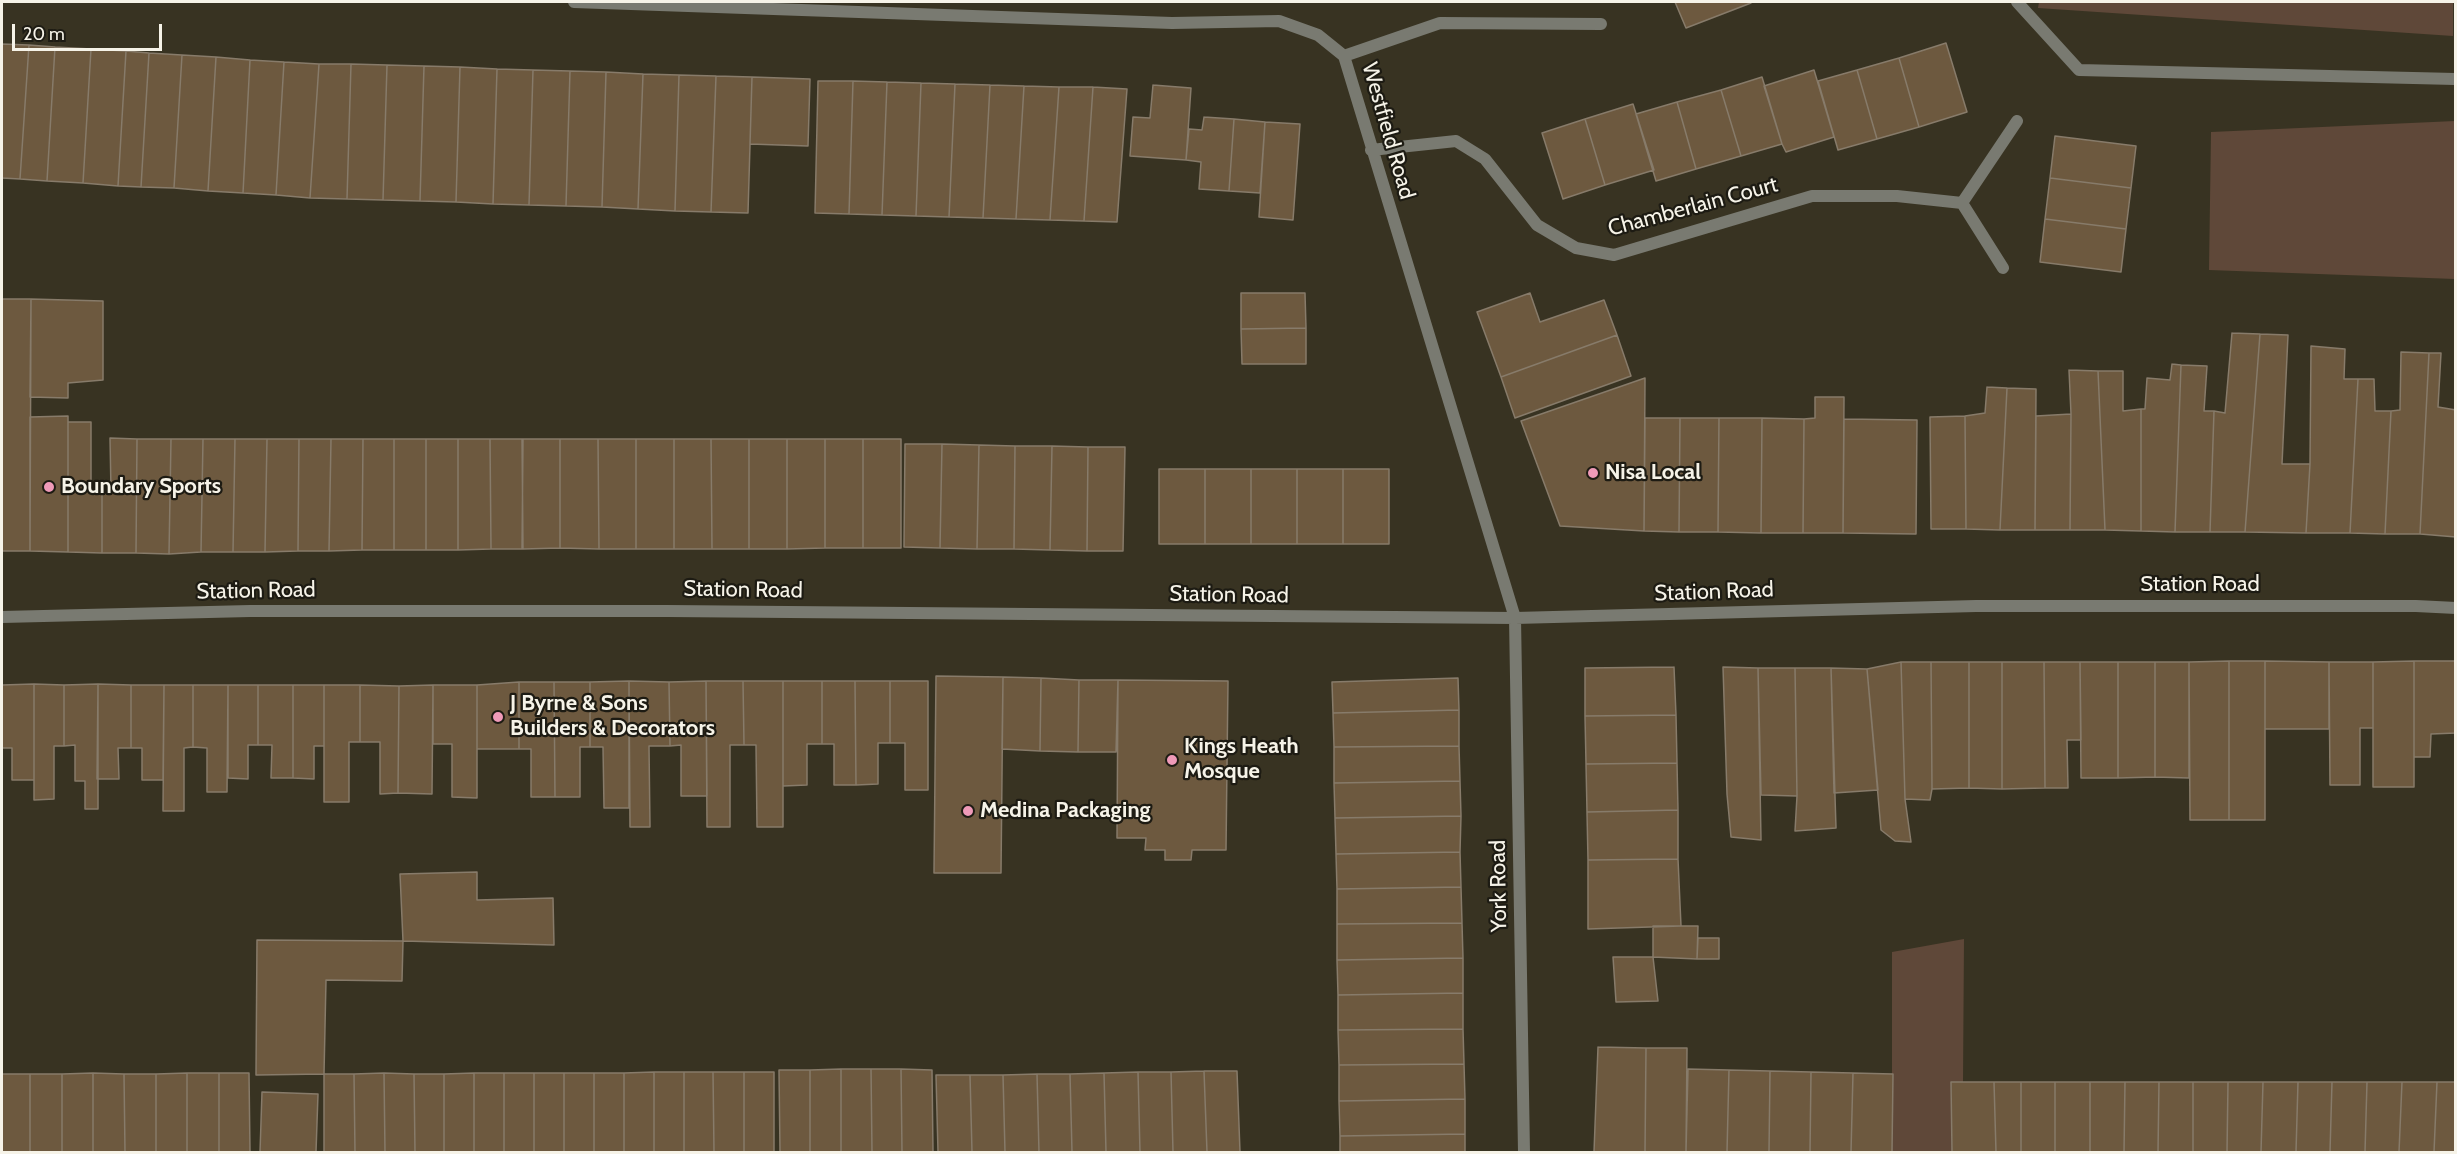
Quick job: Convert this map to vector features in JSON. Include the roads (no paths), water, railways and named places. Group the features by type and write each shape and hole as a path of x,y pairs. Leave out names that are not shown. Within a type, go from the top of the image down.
{"street":[{"name":"Westfield Road","path":"574,2 1160,23 1279,21 1318,35 1344,56 1515,618"},
{"path":"2017,2 2079,70 2455,79"},
{"path":"1344,56 1440,23 1601,24"},
{"path":"2003,268 1962,202 2017,121"},
{"name":"Chamberlain Court","path":"1371,150 1456,141 1485,159 1537,225 1576,248 1614,255 1812,196 1897,196 1962,202"},
{"name":"Station Road","path":"2,617 250,611 680,611 1515,618 1976,606 2416,606 2456,608"},
{"name":"York Road","path":"1515,618 1524,1152"}],"place":[{"name":"Nisa Local","path":"1593,473"},
{"name":"Boundary Sports","path":"49,487"},
{"name":"J Byrne & Sons Builders & Decorators","path":"498,717"},
{"name":"Kings Heath Mosque","path":"1172,760"},
{"name":"Medina Packaging","path":"968,811"}]}
